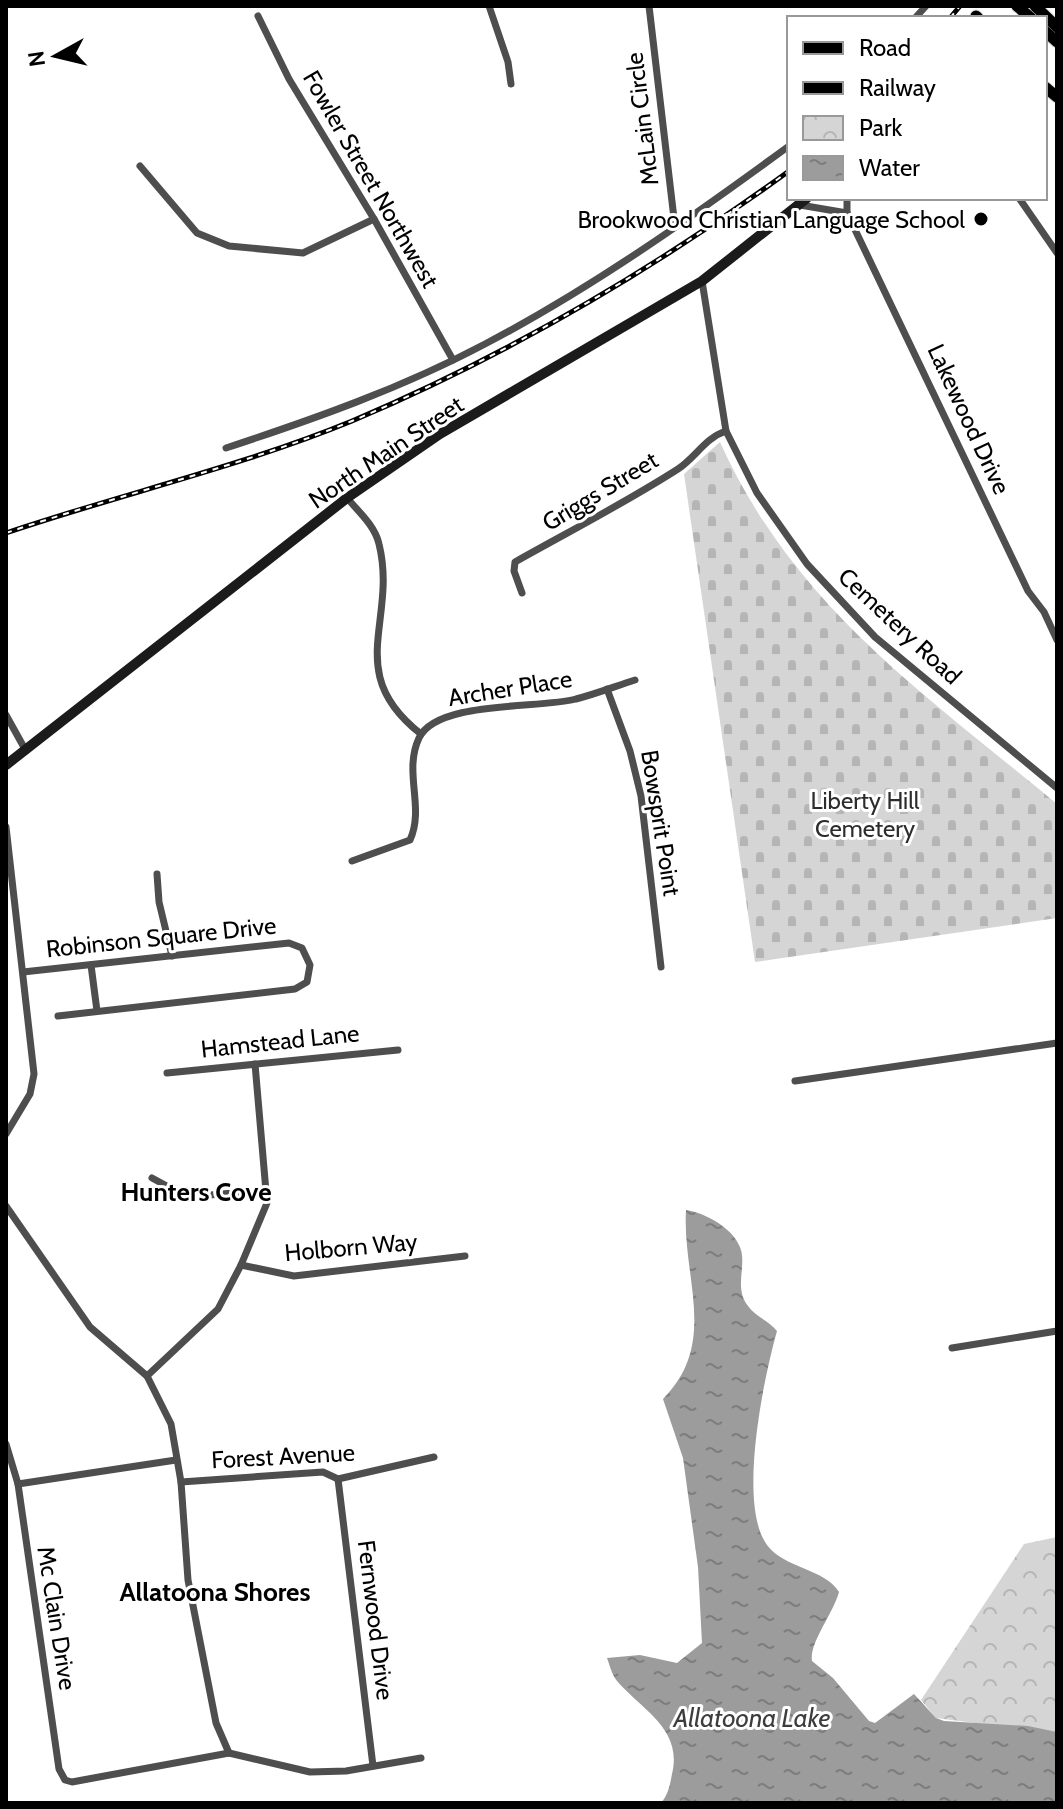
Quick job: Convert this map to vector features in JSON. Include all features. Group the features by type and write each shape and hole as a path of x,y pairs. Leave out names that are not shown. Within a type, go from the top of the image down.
{"main road":[{"name":"North Main Street","path":"6,765 347,498 440,434 702,281 804,201"}],"street":[{"path":"489,6 508,62 511,84"},
{"name":"McLain Circle","path":"649,6 675,227"},
{"name":"Fowler Street Northwest","path":"258,16 289,79 374,219 453,360"},
{"path":"226,448 323,416 453,360 519,325 675,227 787,147"},
{"path":"140,166 189,225 217,243 268,252 303,253 374,219"},
{"name":"Lakewood Drive","path":"847,200 847,213 1028,591 1044,612 1057,640"},
{"path":"1020,200 1057,253"},
{"path":"804,201 847,213"},
{"name":"Cemetery Road","path":"702,281 726,431 757,493 835,597 916,673 1057,788"},
{"name":"Griggs Street","path":"522,593 514,571 515,562 570,535 682,466 714,435 726,431"},
{"path":"347,498 379,542 382,561 378,674 383,693 398,716 421,734 411,771 417,824 410,840 352,861"},
{"name":"Archer Place","path":"421,734 451,715 574,700 635,680"},
{"name":"Bowsprit Point","path":"607,689 630,751 641,796 661,967"},
{"path":"6,715 26,751"},
{"path":"6,827 34,1074 30,1094 6,1134"},
{"path":"157,874 159,902 172,956"},
{"name":"Robinson Square Drive","path":"23,972 289,943 302,948 310,965 307,982 295,989 97,1011"},
{"path":"58,1016 97,1011 91,965"},
{"path":"795,1081 1057,1043"},
{"name":"Hamstead Lane","path":"167,1073 398,1050"},
{"path":"147,1376 218,1309 241,1265 267,1203 255,1064"},
{"path":"152,1178 187,1197 267,1190"},
{"path":"6,1206 90,1327 147,1376 171,1424 181,1482 188,1580 216,1723 229,1753 310,1772 421,1758"},
{"name":"Holborn Way","path":"241,1265 294,1276 465,1256"},
{"path":"952,1348 1057,1331"},
{"name":"Mc Clain Drive","path":"6,1444 18,1484 59,1769 65,1780 82,1780 229,1753"},
{"name":"Forest Avenue","path":"181,1482 323,1472 338,1479 434,1457"},
{"name":"Forest Avenue","path":"18,1484 176,1460"},
{"name":"Fernwood Drive","path":"338,1479 373,1766"}],"green space":[{"name":"Liberty Hill Cemetery","path":"720,442 750,500 785,552 824,599 911,683 1057,804 1057,918 755,962 684,474"},
{"path":"1057,1537 1057,1757 983,1724 936,1718 921,1700 1024,1544"}],"water":[{"name":"Allatoona Lake","path":"686,1210 711,1218 733,1235 741,1250 744,1299 751,1310 777,1331 760,1408 754,1501 758,1526 767,1545 784,1559 824,1578 839,1592 814,1646 812,1661 833,1678 869,1721 875,1723 914,1694 936,1718 944,1721 1028,1726 1057,1732 1057,1803 661,1803 672,1774 672,1745 658,1722 617,1681 607,1658 640,1655 677,1663 702,1643 698,1567 683,1458 663,1399 680,1378 690,1355 694,1333"}],"railway":[{"path":"952,16 960,6"},
{"path":"6,533 267,452 409,396 578,308 685,242 787,172"}],"place":[{"name":"Brookwood Christian Language School","path":"981,219"}],"district":[{"name":"Hunters Cove","path":"196,1192"},
{"name":"Allatoona Shores","path":"215,1592"}]}
